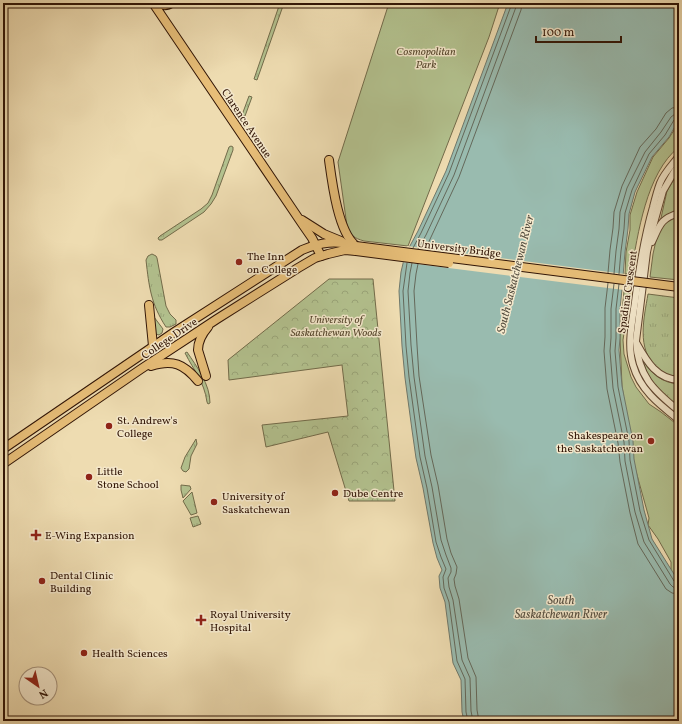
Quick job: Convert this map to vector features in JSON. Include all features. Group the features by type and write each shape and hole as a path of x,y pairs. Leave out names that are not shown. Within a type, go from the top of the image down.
{"main road":[{"name":"Clarence Avenue","path":"153,3 299,219 316,245 321,256"},
{"path":"156,3 165,5 171,3"},
{"path":"329,160 336,200 343,227 349,239 356,248"},
{"path":"299,219 331,237 347,243"},
{"name":"College Drive","path":"3,449 152,346 302,250 316,245 333,242 347,243 356,248"},
{"name":"College Drive","path":"4,464 141,369 298,268 321,256 356,248"},
{"name":"University Bridge","path":"356,248 679,288"},
{"name":"University Bridge","path":"356,248 679,293"},
{"path":"149,305 152,346"},
{"path":"206,376 198,350 198,344 201,336 217,319"},
{"path":"141,369 164,362 173,363 188,370 198,381"}],"street":[{"name":"Spadina Crescent","path":"679,156 659,184 649,221 638,273 630,342 633,365 636,374 645,389 652,398 679,420"},
{"name":"Spadina Crescent","path":"679,165 663,191 651,234 647,252 636,341 636,351 639,362 642,372 648,382 661,396 679,411"},
{"path":"647,252 661,223 670,216 679,213"},
{"path":"636,341 652,368 663,376 674,380 679,380"}],"green space":[{"path":"280,3 284,3 257,80 254,79"},
{"name":"Cosmopolitan Park","path":"389,3 500,3 489,37 408,246 364,241 355,238 350,232 347,226 338,162"},
{"path":"249,96 252,97 245,116 242,115"},
{"path":"679,117 679,147 668,158 651,188 645,205 631,273 625,274 626,252 630,230 630,215 637,192 653,157 669,138 678,124"},
{"path":"229,147 233,147 233,150 216,196 211,204 204,212 162,240 159,240 158,238 160,236 208,203"},
{"path":"679,171 679,280 650,277 653,254 667,191"},
{"path":"152,254 157,258 166,306 170,314 176,320 176,324 170,327 166,327 157,311 148,279 146,260 148,256"},
{"name":"University of Saskatchewan Woods","path":"329,279 373,279 395,501 349,501 328,432 266,447 262,425 348,416 342,365 229,380 228,360"},
{"path":"624,291 630,292 623,340 624,354 631,377 636,387 649,404 679,426 679,595 671,572 671,562 648,525 649,518 632,457 622,386 620,338"},
{"path":"648,294 679,298 679,378 662,372 650,360 646,352 643,333"},
{"path":"153,317 163,329 162,333 159,335 155,334"},
{"path":"187,352 199,370 208,389 210,403 208,404 204,388 185,353"},
{"path":"643,361 658,377 667,382 679,384 679,407 652,381"},
{"path":"196,439 197,444 191,456 189,469 186,472 183,471 181,468 185,457"},
{"path":"181,485 190,486 191,489 183,498 181,490"},
{"path":"192,492 197,513 191,515 183,501"},
{"path":"198,516 201,524 193,527 190,518"}],"water":[{"name":"South Saskatchewan River","path":"508,3 679,3 679,112 677,123 669,137 652,157 635,192 629,214 620,309 619,350 622,386 633,441 634,459 644,510 652,539 679,582 679,721 464,721 462,712 461,680 453,663 445,602 440,588 439,576 442,570 433,543 416,458 405,378 399,291 405,255 446,171"}],"pier":[{"path":"407,246 625,274 624,290 401,262"}],"place":[{"name":"The Inn on College","path":"239,262"},
{"name":"St. Andrew's College","path":"109,426"},
{"name":"Shakespeare on the Saskatchewan","path":"651,441"},
{"name":"Little Stone School","path":"89,477"},
{"name":"Dube Centre","path":"335,493"},
{"name":"University of Saskatchewan","path":"214,502"},
{"name":"E-Wing Expansion","path":"36,535"},
{"name":"Dental Clinic Building","path":"42,581"},
{"name":"Royal University Hospital","path":"201,620"},
{"name":"Health Sciences","path":"84,653"}]}
